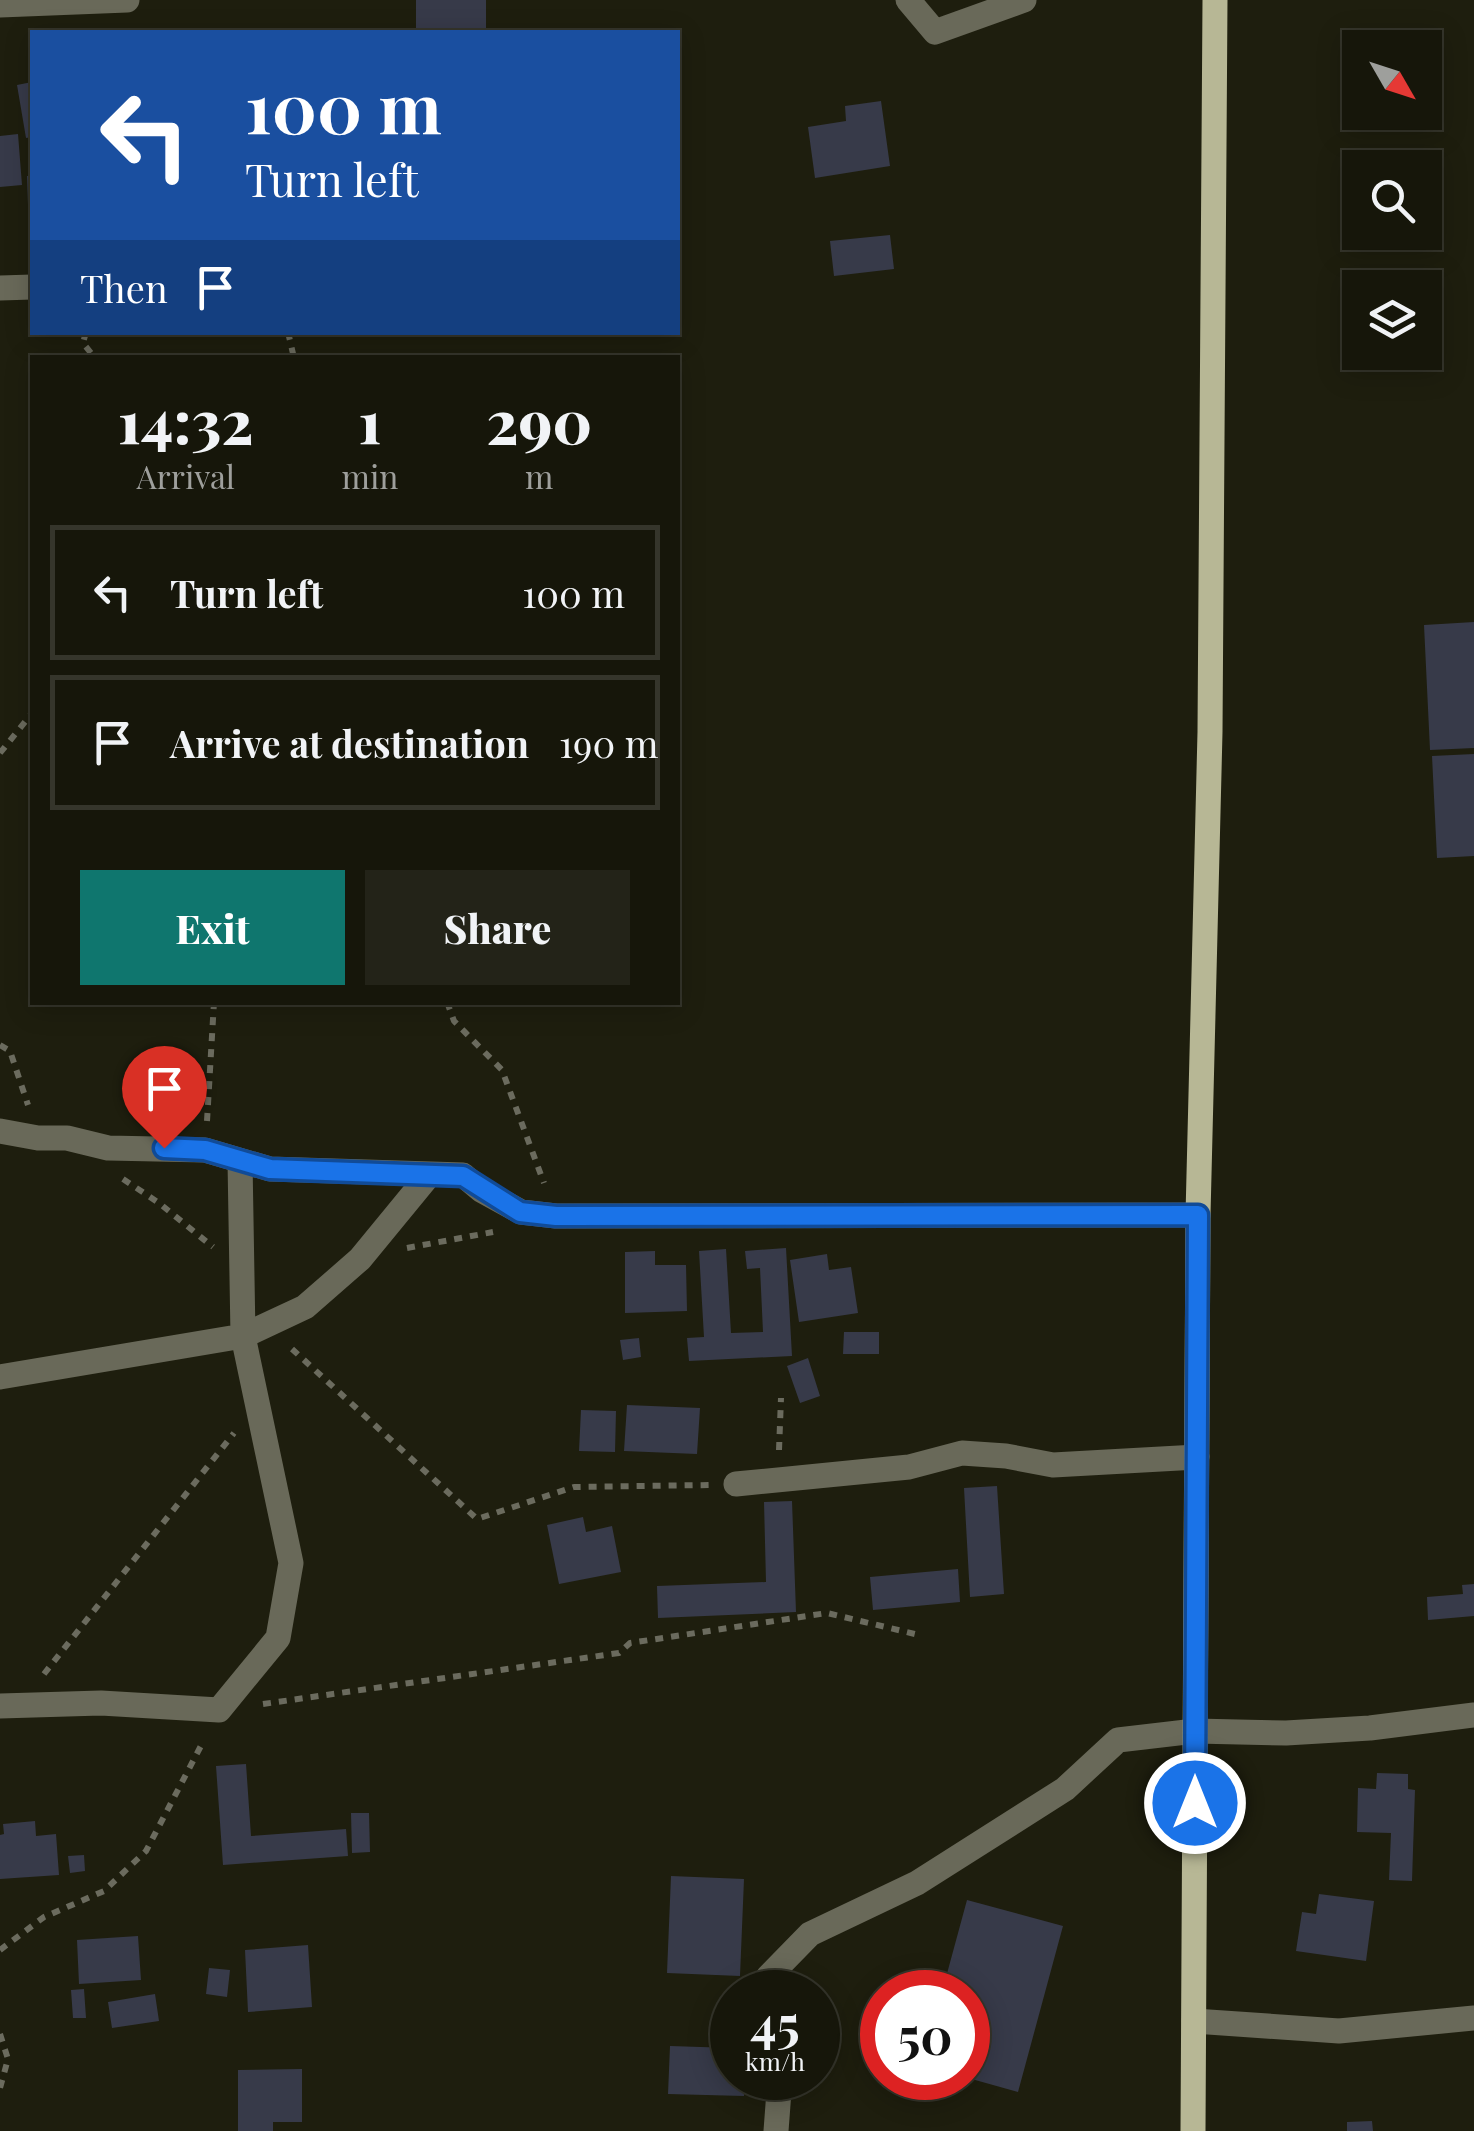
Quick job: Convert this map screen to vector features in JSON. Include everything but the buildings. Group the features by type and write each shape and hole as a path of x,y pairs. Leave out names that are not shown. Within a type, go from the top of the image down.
{"main road":[{"path":"1193,2131 1198,1215 1210,732 1215,0"}],"street":[{"path":"0,5 127,0"},
{"path":"908,0 935,32 1024,0"},
{"path":"0,288 30,287"},
{"path":"0,1131 83,1141 108,1148 205,1150 270,1169 463,1176 520,1212 556,1216 1198,1215"},
{"path":"10,1706 101,1703 220,1710 278,1638 291,1562 243,1336 240,1160"},
{"path":"0,1377 243,1336 305,1307 360,1259 430,1175"},
{"path":"736,1484 909,1468 962,1453 1053,1465 1197,1458"},
{"path":"775,1970 810,1934 916,1884 1065,1789 1118,1740 1196,1731 1286,1734 1474,1715"},
{"path":"1194,2021 1338,2031 1474,2018"},
{"path":"776,2131 778,2100"}],"path":[{"path":"0,753 30,716"},
{"path":"205,1150 214,1005"},
{"path":"449,1005 454,1021 502,1070 556,1216"},
{"path":"0,1045 10,1051 38,1138"},
{"path":"83,1141 106,1168 158,1203 242,1271"},
{"path":"292,1349 478,1519 574,1487 736,1484"},
{"path":"778,1482 782,1398"},
{"path":"10,1706 256,1404"},
{"path":"0,1950 44,1917 104,1891 146,1850 220,1710 619,1653 630,1643 827,1613 919,1635"},
{"path":"0,2034 8,2059 0,2088"}],"route":[{"path":"164,1148 205,1150 270,1169 463,1176 520,1212 556,1216 1198,1215 1195,1803"}]}
